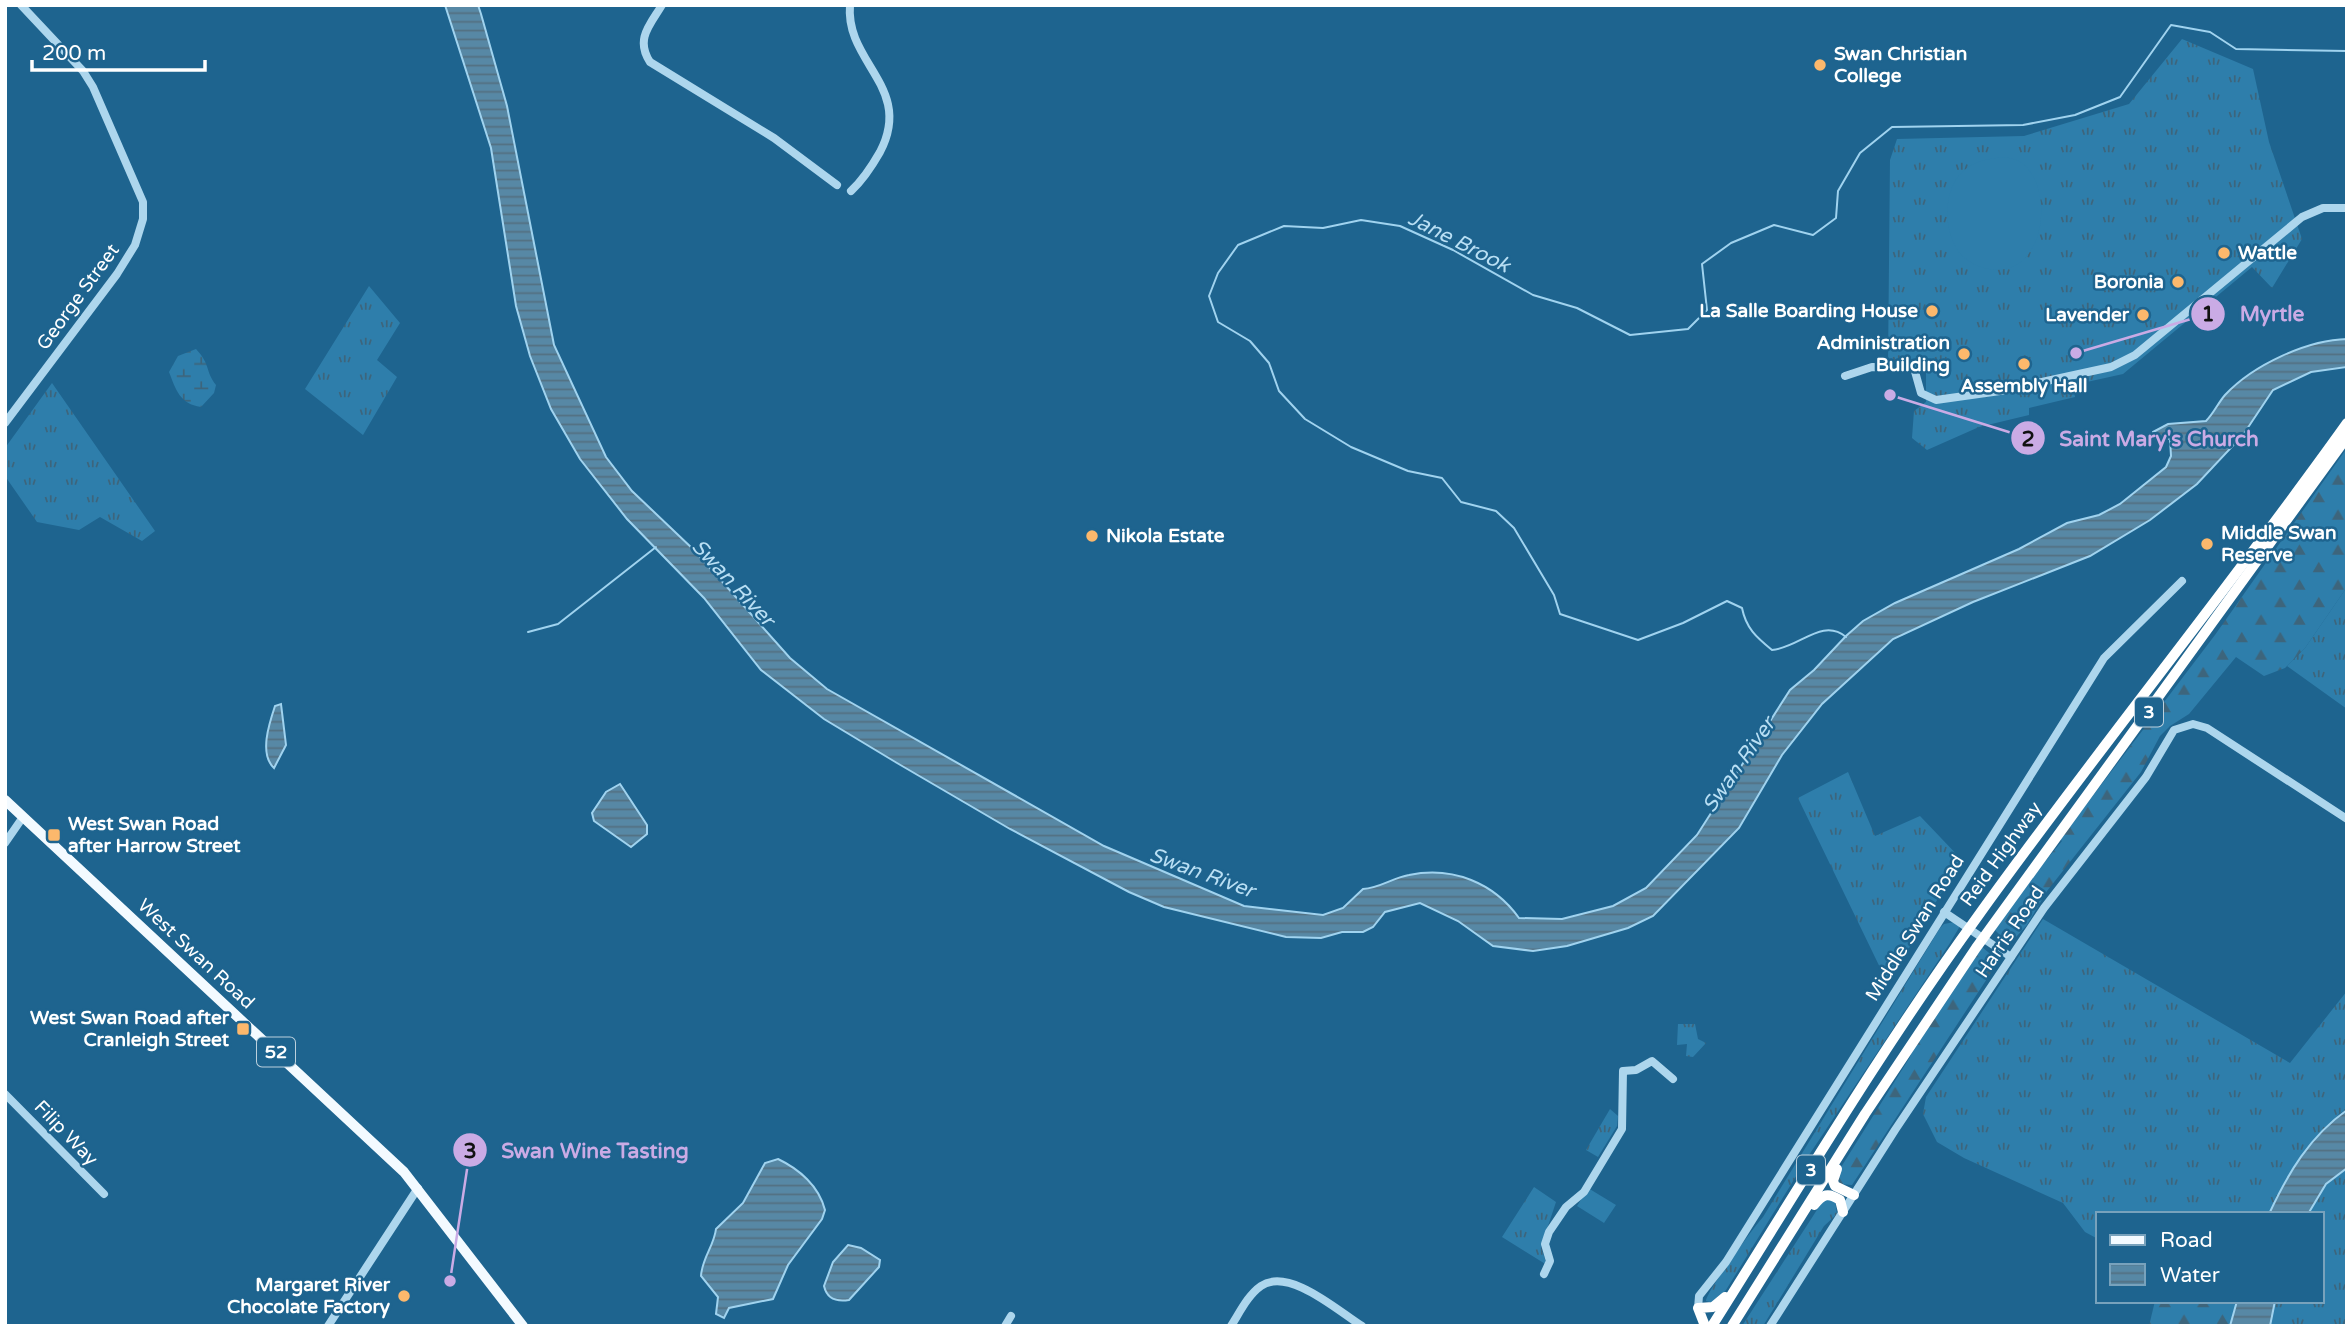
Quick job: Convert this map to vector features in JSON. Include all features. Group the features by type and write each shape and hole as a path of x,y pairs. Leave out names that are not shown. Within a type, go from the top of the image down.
{"highway":[{"name":"Reid Highway","path":"1732,1326 1865,1114 1976,948 2300,495 2347,423"},
{"name":"Reid Highway","path":"1712,1326 1977,916 2347,437"},
{"path":"1854,1195 1840,1191 1833,1181 1865,1114"},
{"path":"1784,1243 1822,1195 1833,1195 1840,1200 1843,1212"},
{"path":"1705,1326 1698,1308 1709,1308 1721,1302 1748,1269"}],"main road":[{"name":"West Swan Road","path":"5,800 396,1164 418,1188 523,1326"}],"street":[{"name":"George Street","path":"5,423 117,274 135,245 143,219 144,202 93,87 83,71 21,5"},
{"path":"662,5 644,32 644,53 650,62 774,138 837,185"},
{"path":"850,5 849,20 853,35 883,86 891,117 887,138 851,191"},
{"path":"1845,376 1872,368 1914,368 1919,391 1925,397 1936,400 1999,391 2116,366 2135,355 2302,217 2323,208 2347,208"},
{"name":"Middle Swan Road","path":"1698,1308 1699,1296 1726,1262 2104,658 2182,581"},
{"name":"Harris Road","path":"1770,1326 2044,908 2146,777 2167,738 2183,726 2207,728 2347,819"},
{"path":"5,843 23,817"},
{"path":"1944,912 2011,957"},
{"path":"1544,1274 1550,1261 1545,1244 1549,1231 1566,1207 1584,1192 1622,1129 1623,1071 1636,1070 1652,1061 1664,1068 1673,1079"},
{"name":"Filip Way","path":"5,1094 104,1194"},
{"path":"328,1326 418,1188"},
{"path":"1231,1326 1248,1299 1262,1285 1280,1280 1295,1283 1362,1326"},
{"path":"1004,1326 1010,1316"}],"green space":[{"path":"2182,39 2253,69 2269,142 2302,239 2272,288 2252,267 2123,374 2073,385 2075,397 2029,408 2029,415 1979,427 1927,450 1912,438 1914,411 1926,402 1926,367 1888,367 1890,160 1897,139 2024,136 2129,104"},
{"path":"2002,157 2022,163 2033,175 2039,192 2039,230 2033,247 2023,260 2008,268 1989,269 1965,258 1953,242 1948,219 1949,196 1953,185 1967,168"},
{"path":"369,286 400,323 377,360 397,377 363,435 305,389"},
{"path":"196,349 204,359 216,385 214,393 201,407 183,399 169,372 178,356"},
{"path":"52,383 155,531 142,541 100,517 79,530 37,522 5,476 5,448"},
{"path":"2347,448 2347,587 2305,648 2285,668 2264,676 2236,657 2189,714 2160,736 2141,772 2047,891 2027,925 2016,937 2004,939 1995,930 2029,881 2062,841 2060,839 2215,635"},
{"path":"2347,587 2347,709 2287,666 2305,648"},
{"path":"1848,772 1875,836 1920,816 1961,859 1888,984 1798,798"},
{"path":"2043,919 2290,1063 2347,991 2347,1109 2339,1114 2286,1179 2270,1212 2096,1212 2096,1238 2085,1232 2063,1203 1964,1158 1937,1142 1923,1114 1926,1097"},
{"path":"1955,922 1960,926 1950,943 1811,1152 1726,1290 1714,1303 1706,1301 1722,1273 1763,1217 1940,928 1944,924"},
{"path":"1982,947 1995,958 1996,965 1852,1185 1840,1184 1838,1172 1910,1057 1915,1044"},
{"path":"1678,1024 1695,1024 1698,1039 1706,1043 1693,1057 1686,1056 1687,1044 1677,1045"},
{"path":"1610,1109 1618,1116 1617,1126 1598,1157 1586,1150"},
{"path":"2347,1168 2347,1326 2270,1326 2275,1303 2324,1303 2324,1212 2309,1212 2326,1184"},
{"path":"1534,1187 1556,1202 1541,1247 1547,1265 1502,1237"},
{"path":"1588,1188 1616,1205 1604,1223 1577,1206"},
{"path":"1824,1199 1835,1201 1837,1214 1824,1226 1763,1326 1742,1326"},
{"path":"2155,1303 2238,1303 2233,1326 2149,1326"}],"water":[{"name":"Swan River","path":"445,5 478,5 507,106 554,345 606,457 632,491 695,551 790,658 827,689 1104,846 1244,906 1323,915 1343,908 1363,889 1403,876 1441,873 1457,875 1485,887 1497,895 1519,918 1562,919 1613,906 1646,888 1697,835 1790,690 1863,621 1895,603 2019,549 2067,523 2099,515 2120,504 2166,467 2171,456 2170,439 2152,436 2153,432 2168,424 2206,421 2225,395 2265,364 2298,349 2331,340 2347,339 2347,367 2311,372 2273,390 2243,435 2197,484 2150,520 2090,556 1973,602 1893,639 1822,704 1782,755 1739,828 1653,916 1628,928 1567,946 1533,951 1493,946 1458,921 1420,903 1385,912 1373,927 1363,932 1342,932 1321,938 1286,937 1164,907 1129,892 1010,829 824,719 761,670 704,598 627,519 580,459 551,409 530,356 516,306 491,148"},
{"path":"281,704 286,745 274,768 269,762 266,747 275,706"},
{"path":"620,784 647,825 647,834 631,847 594,821 592,813 606,792"},
{"path":"2347,1110 2347,1168 2326,1184 2309,1212 2270,1212 2301,1156 2334,1120"},
{"path":"778,1159 801,1173 813,1186 825,1210 822,1219 788,1265 773,1299 729,1308 724,1318 716,1314 718,1297 701,1276 703,1263 716,1229 743,1203 765,1163"},
{"path":"848,1245 861,1248 880,1260 879,1267 849,1300 836,1300 827,1294 824,1286 833,1262"},
{"path":"2236,1303 2275,1303 2270,1326 2230,1326"}],"waterway":[{"name":"Jane Brook","path":"1846,637 1828,630 1772,650 1752,632 1742,608 1727,601 1683,623 1638,640 1560,614 1554,595 1514,528 1496,511 1461,502 1442,478 1408,471 1351,447 1305,419 1279,391 1269,363 1250,341 1218,322 1209,296 1218,273 1238,245 1284,226 1323,228 1361,220 1400,226 1453,250 1533,295 1577,308 1630,335 1688,329 1707,310 1702,264 1731,243 1774,225 1813,235 1836,218 1838,191 1860,153 1892,127 2023,125 2075,115 2120,97 2171,25 2210,32 2236,49 2347,51"},
{"path":"528,632 558,624 656,547"}],"place":[{"name":"Swan Christian College","path":"1820,65"},
{"name":"Wattle","path":"2224,253"},
{"name":"Boronia","path":"2178,282"},
{"name":"La Salle Boarding House","path":"1932,311"},
{"name":"Lavender","path":"2143,315"},
{"name":"Myrtle","path":"2076,353"},
{"name":"Administration Building","path":"1964,354"},
{"name":"Assembly Hall","path":"2024,364"},
{"name":"Saint Mary's Church","path":"1890,395"},
{"name":"Nikola Estate","path":"1092,536"},
{"name":"Middle Swan Reserve","path":"2207,544"},
{"name":"West Swan Road after Harrow Street","path":"54,835"},
{"name":"West Swan Road after Cranleigh Street","path":"243,1029"},
{"name":"Swan Wine Tasting","path":"450,1281"},
{"name":"Margaret River Chocolate Factory","path":"404,1296"}]}
